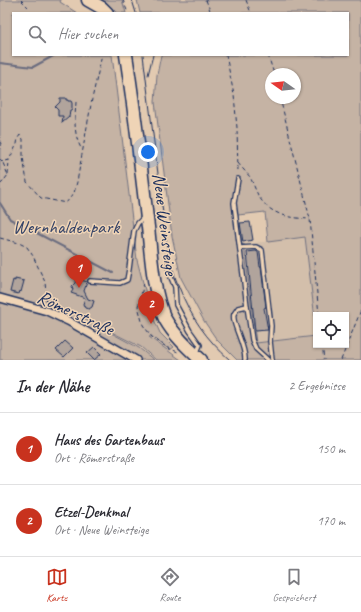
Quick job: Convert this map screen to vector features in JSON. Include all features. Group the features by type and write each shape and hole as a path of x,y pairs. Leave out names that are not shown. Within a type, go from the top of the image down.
{"main road":[{"path":"88,0 106,12"},
{"name":"Neue Weinsteige","path":"126,56 146,215 156,286 160,303 165,318 176,335 198,358"}],"street":[{"name":"Römerstraße","path":"0,298 47,311 68,321 136,360"}],"lane":[{"path":"238,179 234,203 252,340 256,349 268,360"},
{"path":"90,281 120,283 127,280 134,231 138,223 146,215"},
{"path":"240,248 256,247 262,250 271,326 270,341 272,360"},
{"path":"168,264 170,275 175,287 176,305 190,331 200,345 198,358"},
{"path":"245,360 244,349 234,320 234,314 238,308 247,306"}],"path":[{"path":"21,0 28,7"},
{"path":"123,0 128,12"},
{"path":"206,0 212,12"},
{"path":"246,0 251,12"},
{"path":"0,184 8,175 9,160 20,136 23,139 23,157 27,182 41,198 66,203 74,194 102,56"},
{"path":"226,56 234,95 237,128 238,179"},
{"path":"268,56 272,68"},
{"path":"76,102 75,123 78,143 83,149"},
{"path":"281,104 310,219 319,312"},
{"path":"0,142 0,149"},
{"path":"0,159 3,162 8,175"},
{"path":"3,162 9,160"},
{"path":"238,162 249,177 258,195 272,210 279,214 295,218 310,219"},
{"path":"0,238 19,243 27,247 34,256 46,282 47,311"},
{"path":"146,279 138,306 143,325 152,337 175,352 179,352"},
{"path":"341,360 361,310"},
{"path":"322,348 324,360"}],"shaded area":[{"path":"305,237 314,312 313,336 256,343 244,244"}],"green space":[{"name":"Wernhaldenpark","path":"0,0 61,0 60,2 75,12 12,12 12,56 112,56 137,260 147,304 160,333 174,347 170,350 152,337 149,337 181,360 156,360 141,347 78,315 139,348 154,360 0,360"},
{"path":"101,0 122,0 126,12 116,12 108,4"},
{"path":"137,0 361,0 361,360 237,360 217,340 204,321 181,278 172,236 155,102 157,75 161,56 349,56 349,12 140,12","holes":["265,212 268,242 305,237 314,312 349,312 349,348 313,348 313,336 256,343 244,244 242,245 238,215"]}],"building":[{"path":"60,98 66,98 66,100 71,101 72,103 72,110 70,110 69,117 62,123 63,116 58,116 58,110 55,107 60,102"},
{"path":"250,222 253,240 243,242 240,223"},
{"path":"247,252 258,252 261,267 266,307 264,308 268,330 255,331"},
{"path":"76,278 87,282 84,291 88,299 94,301 92,307 89,309 85,308 83,304 85,298 71,293 73,290 72,286 75,283"},
{"path":"15,279 24,281 19,294 10,292 13,280 15,281"},
{"path":"65,341 73,348 64,357 56,350"},
{"path":"94,347 101,354 94,360 87,353"}],"waterway":[{"path":"0,63 33,67 53,56"},
{"path":"0,203 10,219 113,273"}],"tram line":[{"path":"132,0 136,12"},
{"path":"143,56 167,245 175,278 188,308 200,327 230,360"},
{"path":"148,75 153,56"}],"place":[{"name":"Haus des Gartenbaus","path":"79,288"},
{"name":"Etzel-Denkmal","path":"151,324"}]}
